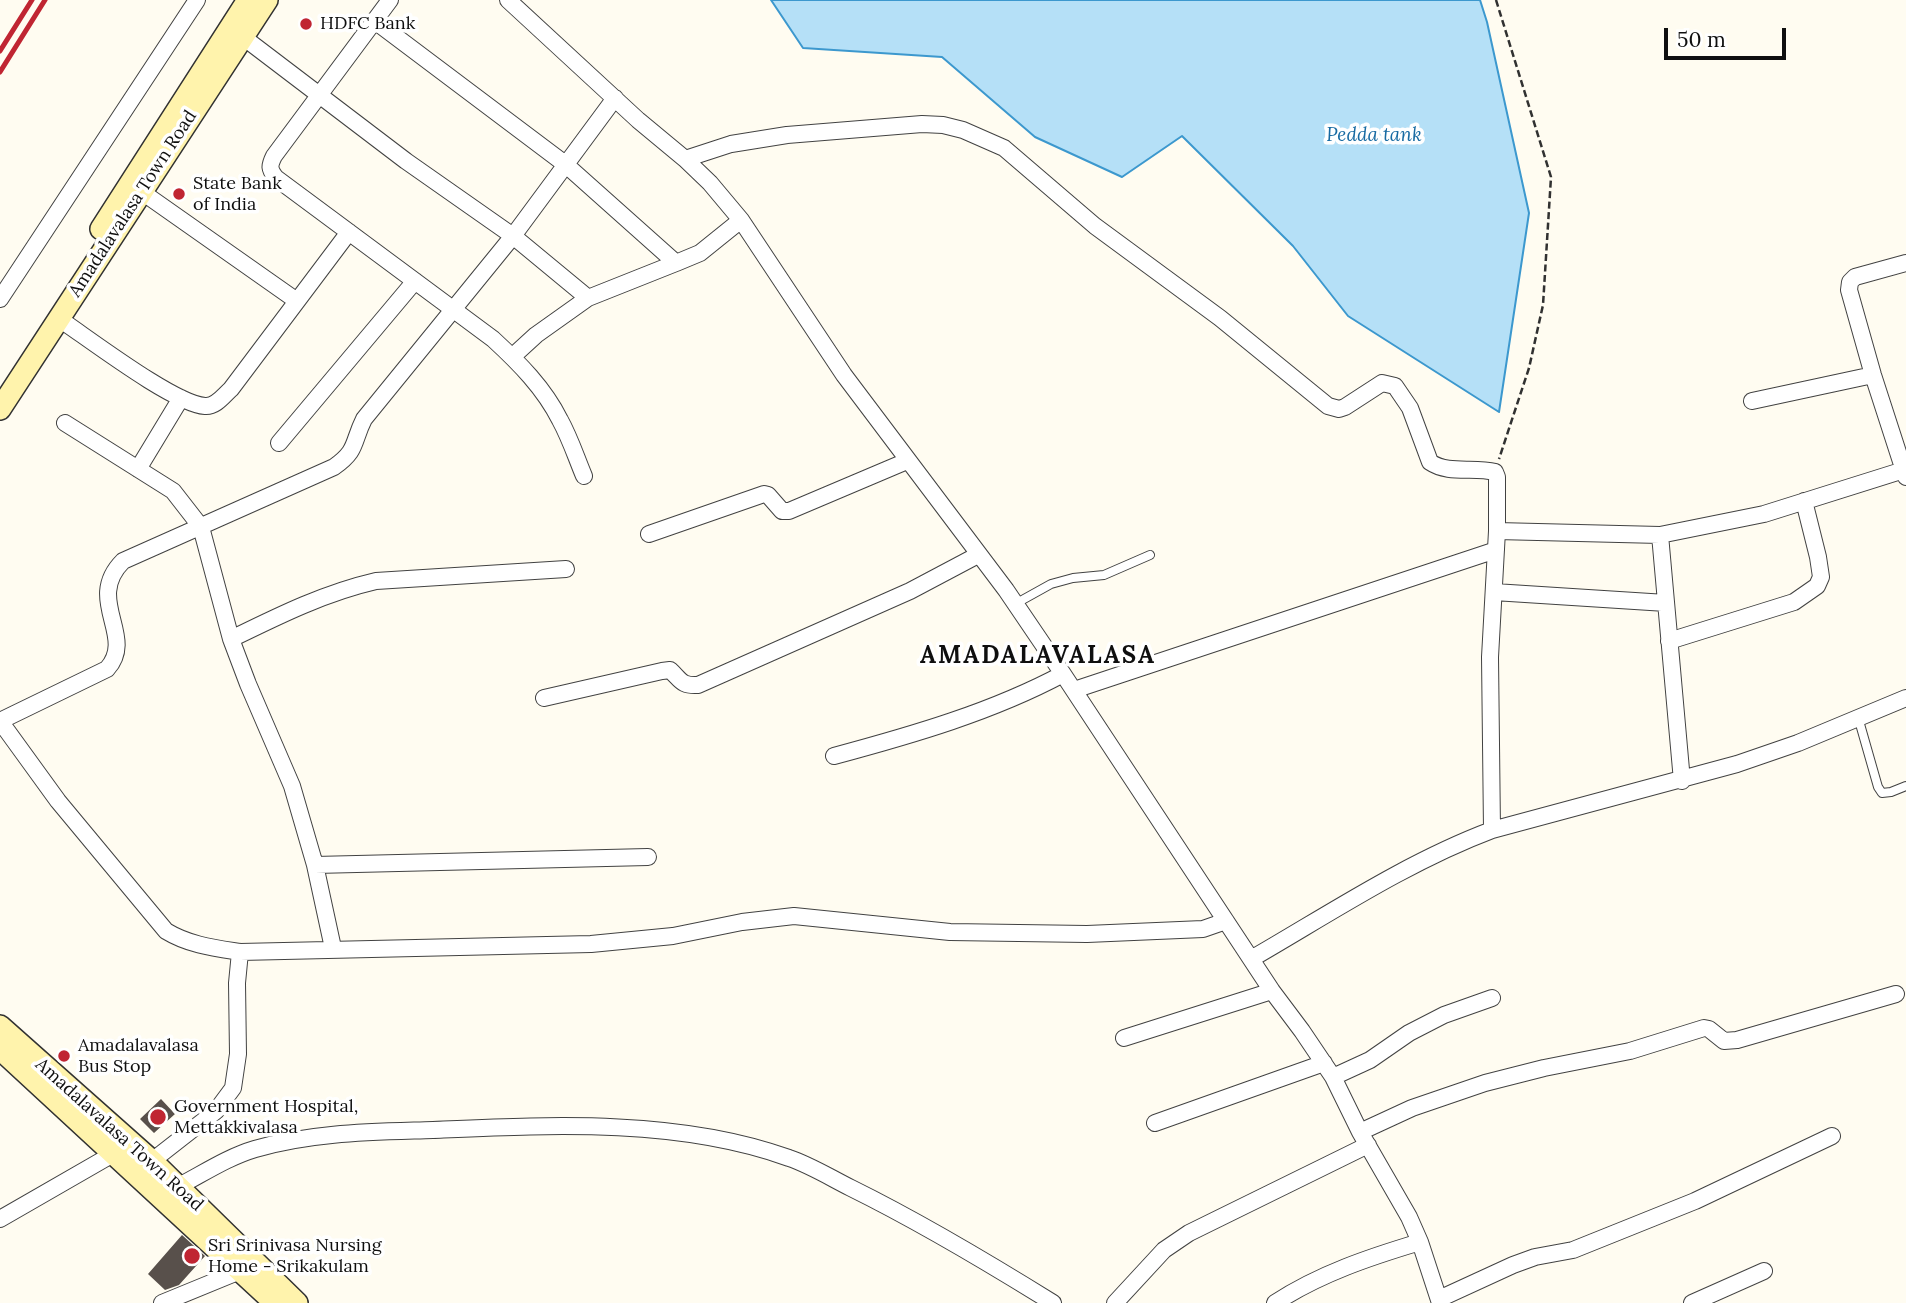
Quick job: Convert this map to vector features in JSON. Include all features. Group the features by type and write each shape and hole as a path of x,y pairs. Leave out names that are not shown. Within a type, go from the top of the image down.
{"main road":[{"name":"Amadalavalasa Town Road","path":"0,383 248,0"},
{"name":"Amadalavalasa Town Road","path":"0,409 267,0"},
{"name":"Amadalavalasa Town Road","path":"0,1026 179,1186 297,1303"},
{"name":"Amadalavalasa Town Road","path":"0,1049 275,1303"}],"street":[{"path":"0,299 197,0"},
{"path":"390,0 274,156 270,171 454,309 512,356 544,393 560,419 584,476"},
{"path":"508,0 685,159 710,183 741,220 844,375 1015,604 1272,991 1328,1070 1409,1217 1439,1301 1513,1265 1535,1257 1573,1250 1695,1201 1832,1136"},
{"path":"375,21 565,164 676,263"},
{"path":"243,37 406,161 513,236 588,298"},
{"path":"615,98 513,236 364,419 357,433 354,449 348,457 334,467 143,551 116,569 110,578 107,605 116,634 117,652 114,660 107,669 0,721 58,801 166,931 196,944 240,952 591,944 673,936 742,922 794,916 950,932 1087,934 1203,929 1226,921"},
{"path":"685,159 731,144 787,135 885,126 943,125 989,140 1004,148 1095,226 1220,318 1328,406 1339,409 1345,407 1374,386 1389,383 1400,390 1410,408 1430,462 1444,468 1495,472 1497,531 1490,657 1492,831"},
{"path":"142,192 297,301"},
{"path":"512,356 588,298 700,253 741,220"},
{"path":"58,318 174,396 206,407 217,403 231,388 349,232"},
{"path":"1497,531 1660,536 1764,513 1905,473 1849,290 1850,282 1855,277 1906,263"},
{"path":"279,443 415,281"},
{"path":"1752,401 1873,375"},
{"path":"138,469 181,398"},
{"path":"65,423 173,491 201,527 231,639 292,786 315,865 333,948"},
{"path":"649,534 764,494 782,511 789,511 907,461"},
{"path":"1669,641 1794,602 1817,586 1821,577 1818,557 1804,501"},
{"path":"1660,536 1682,781"},
{"path":"1074,690 1496,550"},
{"path":"544,698 670,670 680,683 698,685 910,590 978,555"},
{"path":"231,639 304,603 349,587 376,581 566,569"},
{"path":"1494,593 1666,603"},
{"path":"834,756 897,739 983,709 1063,674"},
{"path":"1251,959 1397,874 1453,845 1492,831 1682,781 1798,743 1906,698"},
{"path":"315,865 648,857"},
{"path":"152,1161 216,1111 233,1088 238,1054 237,983 240,952"},
{"path":"1124,1038 1272,991"},
{"path":"1115,1303 1164,1250 1189,1233 1364,1138 1412,1108 1485,1083 1630,1051 1704,1028 1724,1041 1737,1040 1896,994"},
{"path":"1155,1123 1328,1070 1370,1060 1409,1033 1444,1015 1492,998"},
{"path":"179,1186 230,1158 256,1149 333,1134 522,1126 649,1130 721,1139 790,1158 894,1210 1053,1303"},
{"path":"0,1219 113,1154"},
{"path":"1275,1303 1293,1291 1372,1256 1420,1242"},
{"path":"162,1303 240,1270"},
{"path":"1692,1303 1764,1271"}],"lane":[{"path":"1015,604 1051,584 1073,578 1104,575 1150,555"},
{"path":"1858,717 1882,793 1906,786"}],"path":[{"path":"1495,472 1529,368 1543,306 1551,177 1496,0"}],"water":[{"name":"Pedda tank","path":"771,0 1480,0 1529,213 1499,412 1348,316 1293,246 1182,136 1122,177 1035,137 942,57 803,48"}],"building":[{"path":"161,1099 175,1114 154,1133 140,1119"},
{"path":"182,1235 205,1256 179,1285 165,1290 148,1274"}],"railway":[{"path":"0,51 32,0"},
{"path":"0,72 45,0"}],"place":[{"name":"HDFC Bank","path":"306,24"},
{"name":"State Bank of India","path":"179,194"},
{"name":"Amadalavalasa Bus Stop","path":"64,1056"},
{"name":"Government Hospital, Mettakkivalasa","path":"158,1117"},
{"name":"Sri Srinivasa Nursing Home - Srikakulam","path":"192,1256"}],"district":[{"name":"AMADALAVALASA","path":"1038,656"}]}
